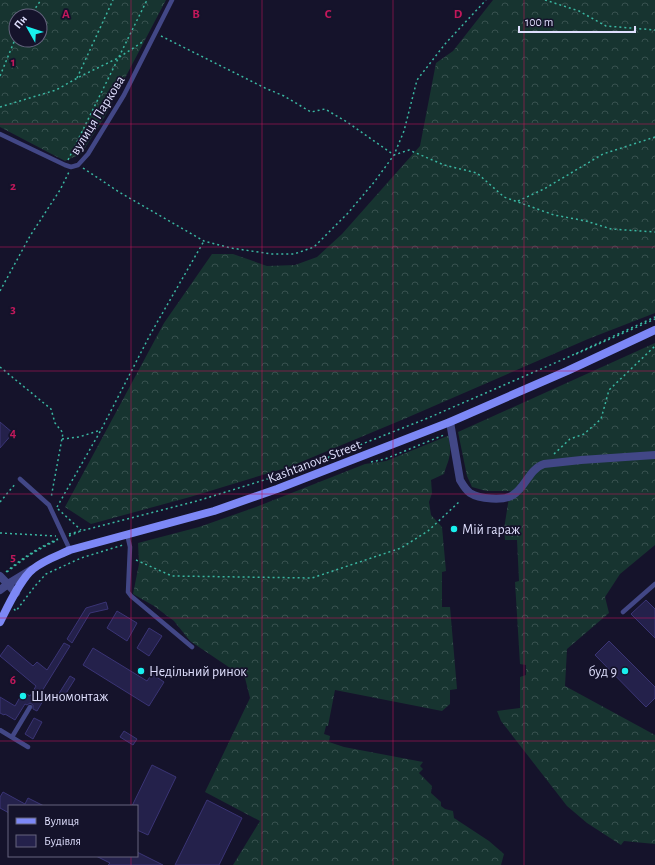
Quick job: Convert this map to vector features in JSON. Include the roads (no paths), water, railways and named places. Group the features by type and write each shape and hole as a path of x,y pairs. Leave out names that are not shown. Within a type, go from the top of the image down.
{"main road":[{"name":"Kashtanova Street","path":"0,622 16,593 32,570 46,560 70,550 214,510 277,489 450,422 655,330"}],"street":[{"path":"450,422 460,480 471,494 486,498 503,498 513,495 526,482 534,470 544,464 655,455"},
{"path":"0,590 32,570"},
{"path":"1,577 16,593"}],"lane":[{"name":"вулиця Паркова","path":"0,134 65,165 78,165 88,154 124,95 172,0"},
{"path":"20,479 49,505 70,550"},
{"path":"128,534 130,557 128,592 192,647"},
{"path":"623,612 655,584"},
{"path":"12,737 30,707"},
{"path":"0,730 28,747"}],"place":[{"name":"Мій гараж","path":"454,529"},
{"name":"Недільний ринок","path":"141,671"},
{"name":"буд 9","path":"625,671"},
{"name":"Шиномонтаж","path":"23,696"}]}
